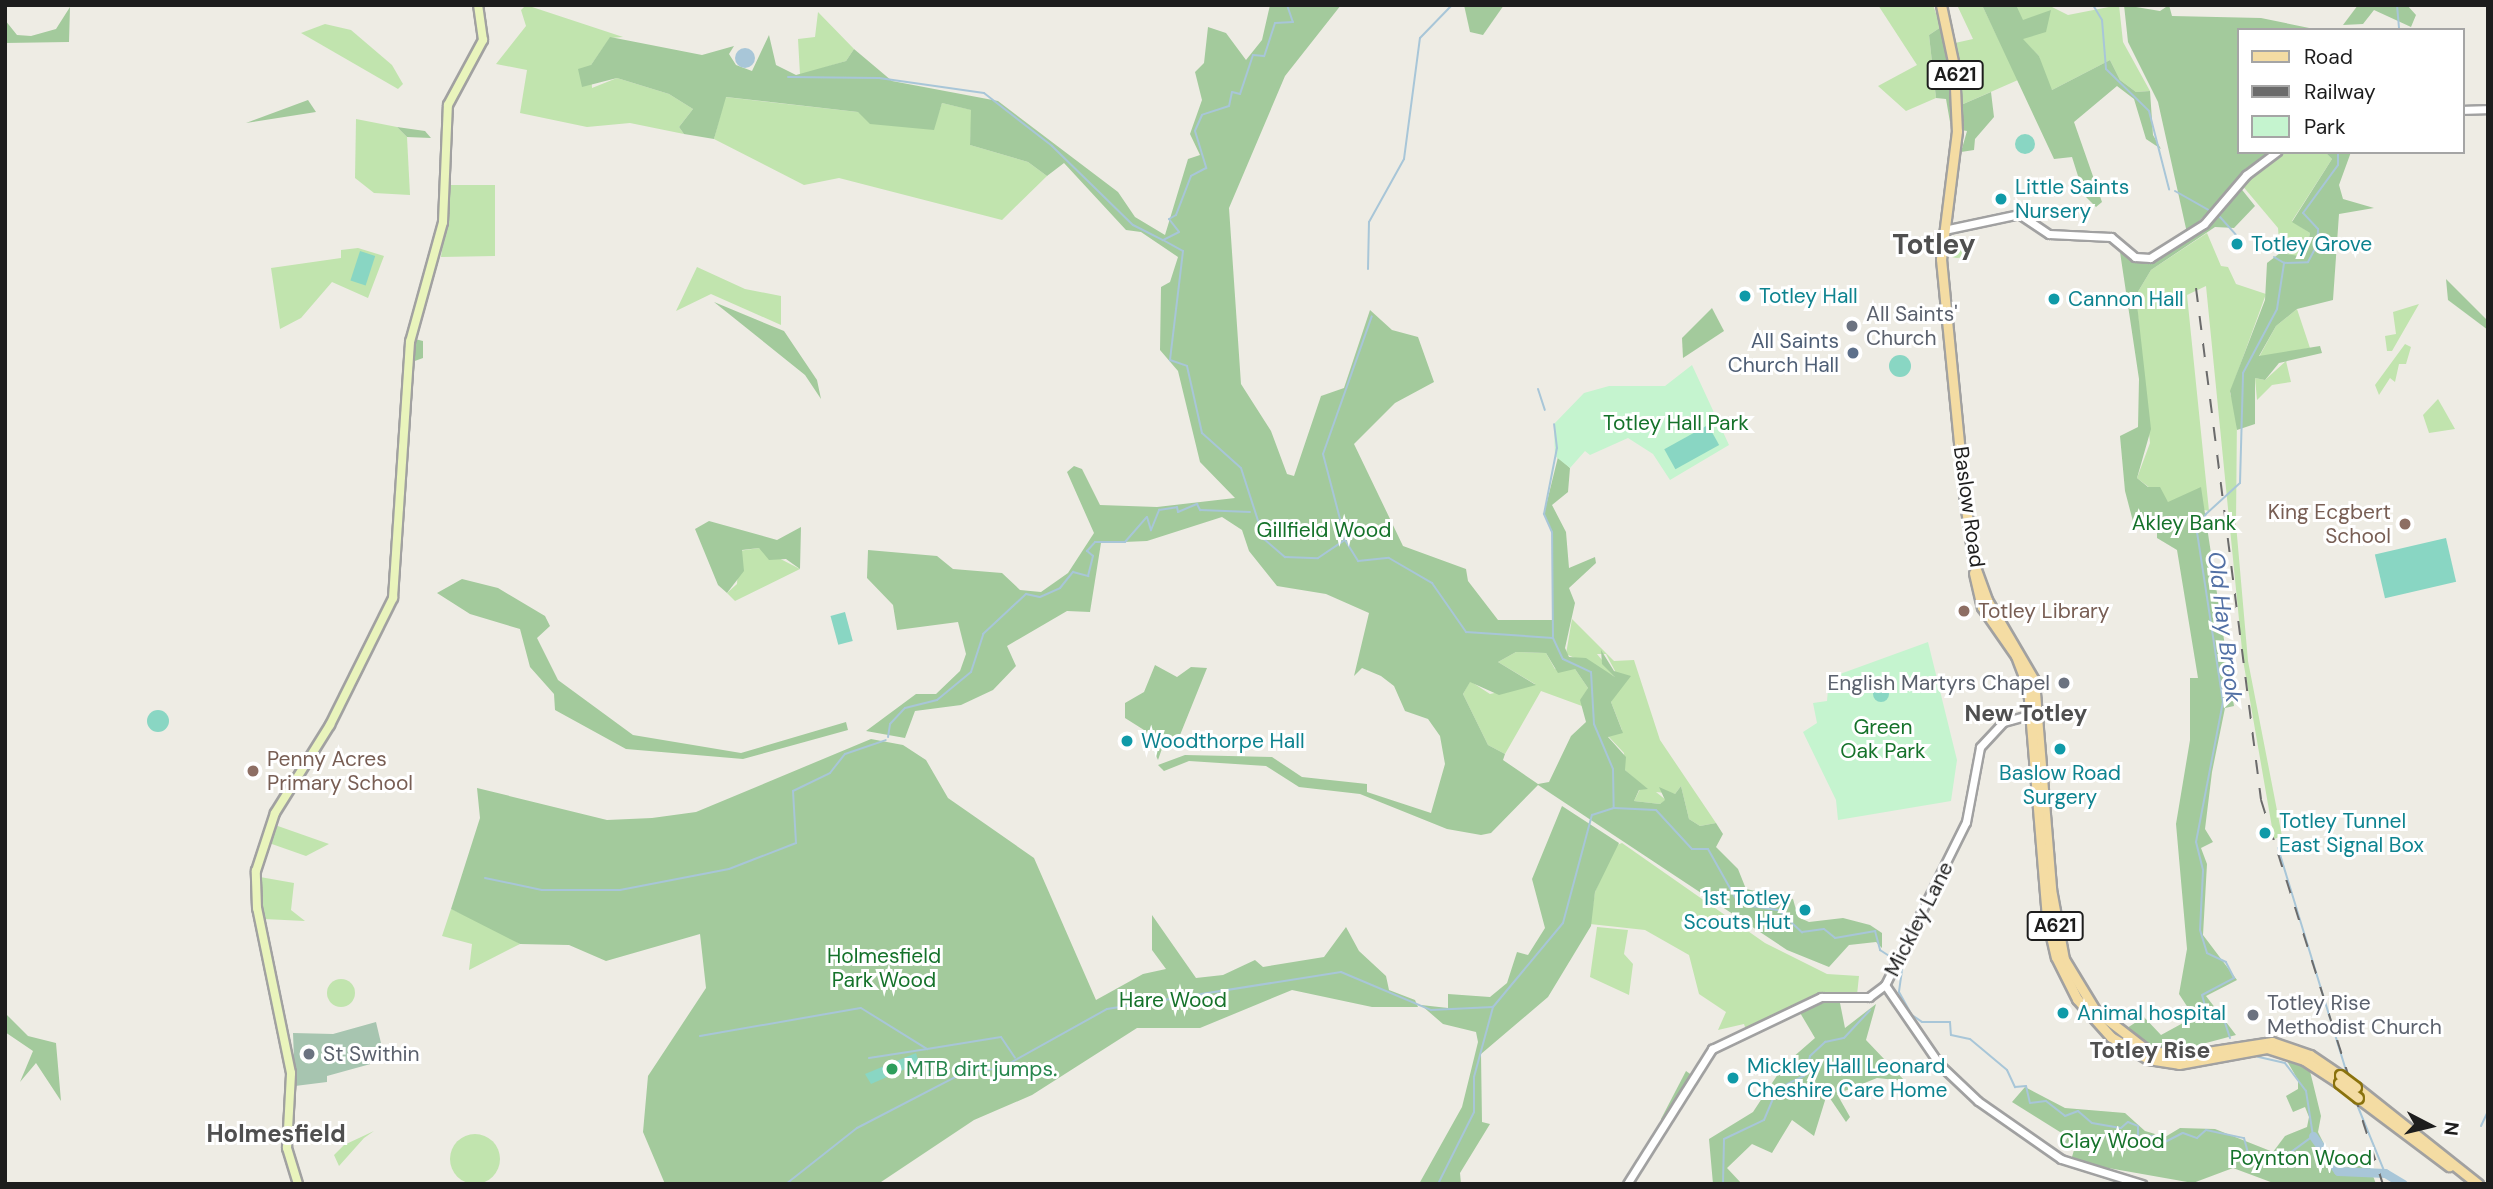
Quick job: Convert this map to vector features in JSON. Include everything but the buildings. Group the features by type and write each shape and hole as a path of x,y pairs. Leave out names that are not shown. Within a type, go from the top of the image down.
{"main road":[{"path":"298,1184 288,1155 291,1073 259,919 256,871 275,813 330,726 393,598 410,342 443,222 448,104 483,40 478,5"},
{"name":"Baslow Road","path":"1941,5 1957,91 1956,166 1944,230 1949,354 1973,564 1990,607 2029,665 2057,936 2071,976 2095,1010 2123,1038 2153,1053 2189,1055 2272,1042 2309,1055 2339,1077"},
{"name":"A621","path":"2034,714 2050,934 2066,979 2085,1010 2120,1045 2156,1061 2179,1064 2267,1048 2308,1062 2356,1087 2476,1182"},
{"name":"A621","path":"2339,1077 2358,1098 2476,1182"}],"street":[{"path":"2465,110 2488,109"},
{"path":"1944,230 2022,214 2049,234 2111,237 2135,257 2150,258 2204,224 2246,175 2274,154"},
{"name":"Mickley Lane","path":"1627,1184 1714,1047 1821,997 1869,997 1885,985 1903,956 1966,822 1980,747 2003,722 2034,714"},
{"path":"1885,985 1940,1065 1978,1101 2060,1159 2140,1181"}],"green space":[{"path":"526,5 623,37 610,38 591,65 592,88 617,78 669,94 693,109 679,127 684,134 630,123 587,127 520,113 527,70 496,64 526,26 521,10"},
{"name":"Gillfield Wood","path":"1270,5 1341,5 1285,76 1229,208 1241,384 1271,431 1287,474 1294,476 1321,396 1344,388 1370,310 1392,330 1418,337 1434,382 1395,403 1354,444 1403,546 1466,569 1468,581 1498,620 1552,620 1552,532 1544,514 1558,457 1570,468 1568,492 1552,505 1566,532 1569,568 1595,557 1596,563 1569,588 1575,603 1565,648 1569,657 1586,658 1615,677 1602,664 1601,650 1614,671 1631,676 1611,702 1623,733 1608,737 1626,757 1625,770 1648,789 1639,790 1634,801 1660,804 1665,800 1659,787 1675,794 1681,786 1689,819 1700,826 1716,823 1723,834 1716,847 1738,869 1746,889 1793,899 1798,917 1809,922 1843,918 1870,925 1882,933 1882,948 1876,942 1849,945 1829,967 1787,950 1538,785 1491,833 1481,835 1447,829 1360,794 1299,787 1266,766 1189,761 1164,771 1158,765 1185,755 1272,757 1302,777 1367,784 1367,792 1431,813 1445,764 1440,736 1428,719 1405,711 1394,686 1381,676 1362,668 1354,676 1369,613 1326,594 1277,586 1249,551 1242,530 1222,517 1147,541 1101,543 1090,612 1067,611 1007,646 1016,666 993,690 961,705 915,711 905,738 866,731 916,694 936,694 960,671 966,654 958,622 897,630 893,605 867,578 868,550 937,556 953,569 1002,573 1020,590 1041,592 1068,573 1094,533 1067,472 1074,466 1082,469 1100,505 1157,507 1235,498 1200,462 1178,371 1160,350 1161,287 1170,282 1178,257 1141,232 1126,230 1064,163 1047,176 1028,162 970,145 971,110 942,103 934,130 870,124 858,112 726,97 714,139 684,134 679,127 693,109 669,94 617,78 582,87 578,69 591,65 610,37 702,55 734,46 729,54 736,65 752,71 769,35 776,65 796,75 846,61 854,49 892,81 998,101 1118,192 1135,217 1165,235 1188,159 1200,155 1190,134 1202,100 1195,72 1204,63 1208,27 1226,33 1246,60 1262,40","holes":["1516,652 1546,653 1558,673 1575,669 1588,688 1580,700 1586,722 1571,736 1549,782 1538,784 1503,760 1505,754 1488,745 1463,694 1470,682 1499,695 1536,685 1498,662"]},
{"path":"1464,5 1504,5 1483,35 1470,32"},
{"path":"1878,5 1933,5 1941,27 1929,35 1936,98 1906,111 1878,86 1917,65"},
{"path":"1957,5 1982,5 2018,80 1961,105 1955,43 1973,39"},
{"path":"1982,5 2016,5 2023,20 2051,10 2046,32 2023,39 2039,56 2052,90 2110,60 2120,80 2136,92 2150,91 2153,135 2161,149 2146,139 2134,99 2117,86 2074,122 2102,202 2096,207 2084,195 2072,157 2054,159"},
{"path":"2016,5 2048,5 2068,15 2119,5 2123,42 2150,91 2136,92 2120,80 2110,60 2052,90 2046,87 2039,56 2022,39"},
{"path":"2124,5 2160,11 2169,5 2172,16 2261,18 2309,28 2238,28 2238,154 2266,154 2187,233 2158,102 2128,42"},
{"path":"2358,5 2407,5 2416,15 2411,27 2374,10 2363,24 2343,25"},
{"path":"70,7 69,42 5,43 5,20 17,35 31,36 56,29"},
{"path":"818,12 854,49 846,61 800,75 798,39 815,37"},
{"path":"325,24 351,30 392,65 403,84 398,89 301,33"},
{"path":"1941,27 1954,103 1950,122 1946,99 1936,98 1929,35"},
{"path":"1991,92 1994,117 1975,139 1974,150 1961,152 1967,131 1961,130 1961,105"},
{"path":"725,97 858,112 933,129 942,103 972,110 970,145 1028,162 1047,176 1002,220 839,178 804,185 714,139"},
{"path":"308,100 316,112 246,123"},
{"path":"356,119 397,127 407,137 410,195 374,193 355,178"},
{"path":"397,127 425,131 431,138 407,137"},
{"path":"2025,134 2032,137 2035,144 2032,151 2025,154 2018,151 2015,144 2018,137"},
{"path":"2282,154 2327,154 2332,159 2292,221 2310,233 2305,258 2297,260 2280,253 2278,228 2241,184"},
{"path":"2327,154 2350,154 2339,185 2343,199 2374,208 2339,214 2333,300 2297,309 2276,326 2259,356 2320,346 2322,353 2279,363 2265,380 2255,378 2255,424 2237,430 2230,391 2265,300 2267,263 2280,253 2305,257 2310,233 2292,222 2332,159"},
{"path":"451,185 495,185 495,256 441,257"},
{"name":"Akley Bank","path":"2239,186 2255,206 2234,228 2215,227 2151,270 2136,295 2151,429 2137,478 2148,487 2160,487 2168,502 2201,487 2234,706 2225,708 2212,772 2205,829 2213,842 2201,848 2207,864 2203,935 2237,980 2206,996 2236,1035 2176,1051 2141,1043 2124,1030 2144,1017 2161,1035 2194,1017 2179,994 2187,949 2176,824 2190,740 2190,678 2198,678 2177,550 2157,538 2157,529 2135,529 2125,491 2120,436 2138,427 2139,379 2120,252 2142,263 2161,257 2213,221"},
{"path":"2207,233 2221,266 2228,267 2236,284 2266,294 2230,393 2237,414 2236,524 2248,661 2282,836 2274,839 2243,660 2206,286 2187,295 2209,511 2168,502 2137,478 2150,443 2136,295 2151,270"},
{"path":"1957,236 1965,239 1968,247 1965,255 1957,258 1949,255 1946,247 1949,239"},
{"path":"358,248 384,256 368,298 332,282 301,318 280,329 271,268 341,258 341,250"},
{"path":"360,251 375,256 366,285 350,280"},
{"path":"697,267 745,289 781,296 781,325 711,294 676,311"},
{"path":"2446,279 2488,321 2488,330 2448,300"},
{"path":"714,302 784,331 817,380 821,399 805,375"},
{"path":"2419,304 2392,351 2387,351 2385,336 2396,334 2393,312"},
{"path":"1712,308 1724,331 1683,358 1682,338"},
{"path":"2297,309 2310,348 2259,357 2276,326"},
{"path":"415,339 423,341 423,358 412,362"},
{"path":"2405,344 2411,347 2406,364 2399,364 2395,382 2390,378 2379,395 2375,385"},
{"path":"1896,355 1904,355 1911,362 1911,370 1904,377 1896,377 1889,370 1889,362"},
{"path":"2286,361 2291,382 2272,385 2257,400 2255,378 2265,380"},
{"name":"Totley Hall Park","path":"1692,365 1729,445 1670,480 1653,454 1628,438 1590,455 1585,451 1570,468 1555,456 1554,424 1584,393 1609,386 1665,386"},
{"path":"2438,399 2455,429 2429,433 2423,415"},
{"path":"1708,425 1719,445 1675,469 1664,449"},
{"path":"709,521 777,540 801,527 800,569 786,559 769,560 759,548 742,550 744,571 727,593 718,585 695,529"},
{"path":"2446,538 2456,582 2385,598 2375,554"},
{"path":"759,548 800,569 735,601 727,593 737,584 739,551"},
{"path":"462,579 498,588 545,616 550,626 537,638 558,680 633,735 741,753 846,722 848,730 743,759 626,749 555,710 554,694 530,667 520,629 470,614 437,593"},
{"path":"845,612 853,641 838,645 831,616"},
{"path":"1572,619 1614,661 1634,660 1660,740 1716,823 1700,826 1689,819 1681,786 1675,794 1656,792 1666,800 1660,804 1634,801 1642,785 1625,770 1624,753 1608,736 1622,730 1611,702 1619,686 1615,671 1606,654 1597,654 1616,677 1566,654"},
{"name":"Green Oak Park","path":"1928,642 1957,760 1951,801 1838,820 1836,800 1803,732 1817,723 1813,703 1827,701 1829,678"},
{"path":"1516,652 1546,653 1555,669 1575,669 1588,688 1582,706 1541,691 1505,754 1488,745 1463,694 1470,681 1490,694 1535,684 1498,662"},
{"path":"1155,665 1177,677 1191,667 1207,668 1180,735 1165,740 1158,760 1144,730 1125,718 1125,703 1144,692"},
{"path":"1881,686 1887,688 1887,700 1881,702 1875,700 1873,694 1875,688"},
{"path":"158,710 166,713 169,721 166,729 158,732 150,729 147,721 150,713"},
{"name":"Holmesfield Park Wood","path":"871,739 903,745 926,760 948,798 1034,858 1096,1000 1143,974 1166,969 1152,950 1152,915 1196,978 1223,975 1255,960 1263,967 1324,957 1346,927 1359,951 1386,976 1389,990 1415,1000 1418,1007 1372,1007 1292,990 1200,1028 1137,1028 1032,1095 974,1120 878,1184 665,1184 643,1132 648,1076 706,988 700,934 606,961 569,945 520,944 451,909 480,818 477,788 607,820 652,818 696,812"},
{"path":"1562,806 1619,843 1595,892 1591,926 1548,997 1481,1054 1482,1122 1490,1124 1460,1173 1461,1184 1419,1184 1462,1107 1478,1042 1476,1032 1443,1024 1421,1005 1448,1008 1448,994 1490,997 1507,983 1517,952 1528,955 1545,928 1532,879"},
{"path":"275,825 329,844 306,856 269,843"},
{"path":"1622,843 1765,943 1827,974 1859,976 1857,995 1824,992 1747,1033 1744,1024 1718,1030 1726,1012 1699,994 1689,955 1645,930 1590,924 1595,892 1614,846"},
{"path":"260,877 294,883 291,910 305,921 264,919"},
{"path":"451,909 494,928 520,944 469,970 472,944 442,936"},
{"path":"1597,927 1628,930 1624,954 1633,964 1629,995 1590,977"},
{"path":"341,979 351,983 355,993 351,1003 341,1007 331,1003 327,993 331,983"},
{"path":"1839,998 1845,1028 1876,1004 1866,1040 1905,1081 1877,1078 1837,1094 1850,1117 1846,1122 1827,1094 1814,1136 1792,1120 1772,1153 1752,1144 1727,1168 1742,1184 1713,1184 1709,1139 1753,1112 1784,1065 1815,1038 1799,1011"},
{"path":"5,1013 28,1036 56,1043 61,1101 36,1063 20,1082 33,1051 5,1032"},
{"path":"376,1022 385,1060 327,1076 327,1082 295,1086 293,1033 333,1034"},
{"name":"MTB dirt jumps.","path":"916,1053 919,1063 871,1084 865,1074"},
{"name":"Clay Wood","path":"2271,1054 2309,1067 2321,1116 2318,1132 2328,1152 2341,1168 2369,1165 2376,1184 2276,1184 2233,1168 2193,1183 2097,1166 2072,1157 2074,1150 2063,1145 2068,1137 2012,1102 2025,1087 2065,1108 2125,1113 2145,1131 2165,1137 2180,1128 2215,1129 2273,1152 2285,1136 2307,1127 2309,1117 2305,1107 2293,1112 2286,1096 2298,1089 2298,1080 2287,1061"},
{"path":"1686,1071 1693,1076 1662,1124 1661,1119"},
{"path":"374,1131 364,1138 339,1166 334,1155 344,1145"},
{"path":"475,1134 493,1141 500,1159 493,1177 475,1184 457,1177 450,1159 457,1141"}],"water":[{"path":"745,48 752,51 755,58 752,65 745,68 738,65 735,58 738,51"}],"waterway":[{"path":"1287,5 1293,22 1275,23 1264,56 1253,55 1240,94 1232,92 1229,106 1202,115 1195,131 1206,168 1191,176 1176,215 1169,219 1179,232 1163,240 1183,251 1170,360 1187,366 1202,433 1241,468 1264,539 1285,557 1318,558 1345,540 1358,561 1389,558 1432,583 1466,632 1553,638 1563,659 1591,672 1594,724 1613,769 1614,808 1656,810 1692,849 1708,849 1739,904 1778,910 1802,932 1824,929 1835,938 1875,931 1880,950 1894,959"},
{"path":"1368,269 1369,222 1404,159 1420,38 1452,5"},
{"path":"2093,5 2102,20 2106,69 2149,111 2169,189"},
{"name":"Old Hay Brook","path":"2397,5 2399,28"},
{"path":"788,77 879,78 984,93 1052,146 1133,225 1162,240"},
{"name":"Old Hay Brook","path":"2230,1038 2223,1016 2205,1006 2202,995 2234,978 2226,962 2207,953 2200,930 2203,870 2196,842 2223,702 2197,533 2206,514 2240,483 2243,373 2277,309 2284,263 2308,262 2317,245 2318,229 2303,213 2338,165 2338,154"},
{"path":"2175,191 2212,212"},
{"path":"2220,217 2236,235"},
{"path":"2274,257 2284,263"},
{"path":"1345,538 1323,454 1372,316"},
{"path":"1538,389 1545,410"},
{"path":"1553,638 1552,532 1544,514 1557,448 1554,424"},
{"path":"888,737 890,724 905,708 937,700 971,672 983,634 1026,594 1040,597 1060,588 1073,572 1088,576 1093,556 1087,551 1095,542 1125,542 1147,517 1151,530 1159,510 1177,507 1178,512 1197,504 1200,510 1250,512"},
{"path":"485,878 542,890 620,890 729,869 796,843 793,791 830,773 845,754 886,740"},
{"path":"786,1184 857,1128 965,1072 1001,1068 1107,1009 1341,972 1431,1010 1493,1007 1563,923 1592,815 1613,808"},
{"path":"2278,848 2347,1073"},
{"path":"1902,970 1899,992 1912,1015 1922,1022 1950,1022 1951,1035 1970,1039 2007,1070 2015,1087 2026,1086 2030,1103 2046,1101 2065,1116 2078,1111 2092,1123 2121,1128 2128,1122 2138,1126 2138,1137 2157,1136 2163,1143 2183,1133 2197,1138 2206,1130 2244,1138 2250,1160 2260,1165 2263,1152 2280,1160 2313,1136 2306,1091 2285,1063 2258,1057"},
{"path":"1438,1184 1474,1112 1474,1077 1493,1007"},
{"path":"700,1036 861,1008 927,1049 1001,1037 1015,1058"},
{"path":"1723,1184 1724,1139 1764,1120 1777,1089 1804,1076 1810,1056 1825,1042 1844,1038 1870,1010"},
{"path":"869,1058 927,1049"},
{"path":"2358,1107 2385,1173"},
{"path":"2481,1126 2488,1111"},
{"path":"2313,1136 2338,1171 2385,1173 2403,1184"}],"railway":[{"path":"2196,288 2261,800 2383,1184"}],"place":[{"name":"Little Saints Nursery","path":"2001,199"},
{"name":"Totley Grove","path":"2237,244"},
{"name":"Totley Hall","path":"1745,296"},
{"name":"Cannon Hall","path":"2054,299"},
{"name":"All Saints' Church","path":"1852,326"},
{"name":"All Saints Church Hall","path":"1853,353"},
{"name":"King Ecgbert School","path":"2405,524"},
{"name":"Totley Library","path":"1964,611"},
{"name":"English Martyrs Chapel","path":"2064,683"},
{"name":"Woodthorpe Hall","path":"1127,741"},
{"name":"Baslow Road Surgery","path":"2060,749"},
{"name":"Penny Acres Primary School","path":"253,771"},
{"name":"Totley Tunnel East Signal Box","path":"2265,833"},
{"name":"1st Totley Scouts Hut","path":"1805,910"},
{"name":"Animal hospital","path":"2063,1013"},
{"name":"Totley Rise Methodist Church","path":"2253,1015"},
{"name":"St Swithin","path":"309,1054"},
{"name":"MTB dirt jumps.","path":"892,1069"},
{"name":"Mickley Hall Leonard Cheshire Care Home","path":"1733,1078"}],"district":[{"name":"Totley","path":"1934,245"},
{"name":"New Totley","path":"2026,713"},
{"name":"Totley Rise","path":"2150,1050"},
{"name":"Holmesfield","path":"276,1134"}],"park label":[{"name":"Hare Wood","path":"1173,1000"},
{"name":"Poynton Wood","path":"2301,1158"}]}
